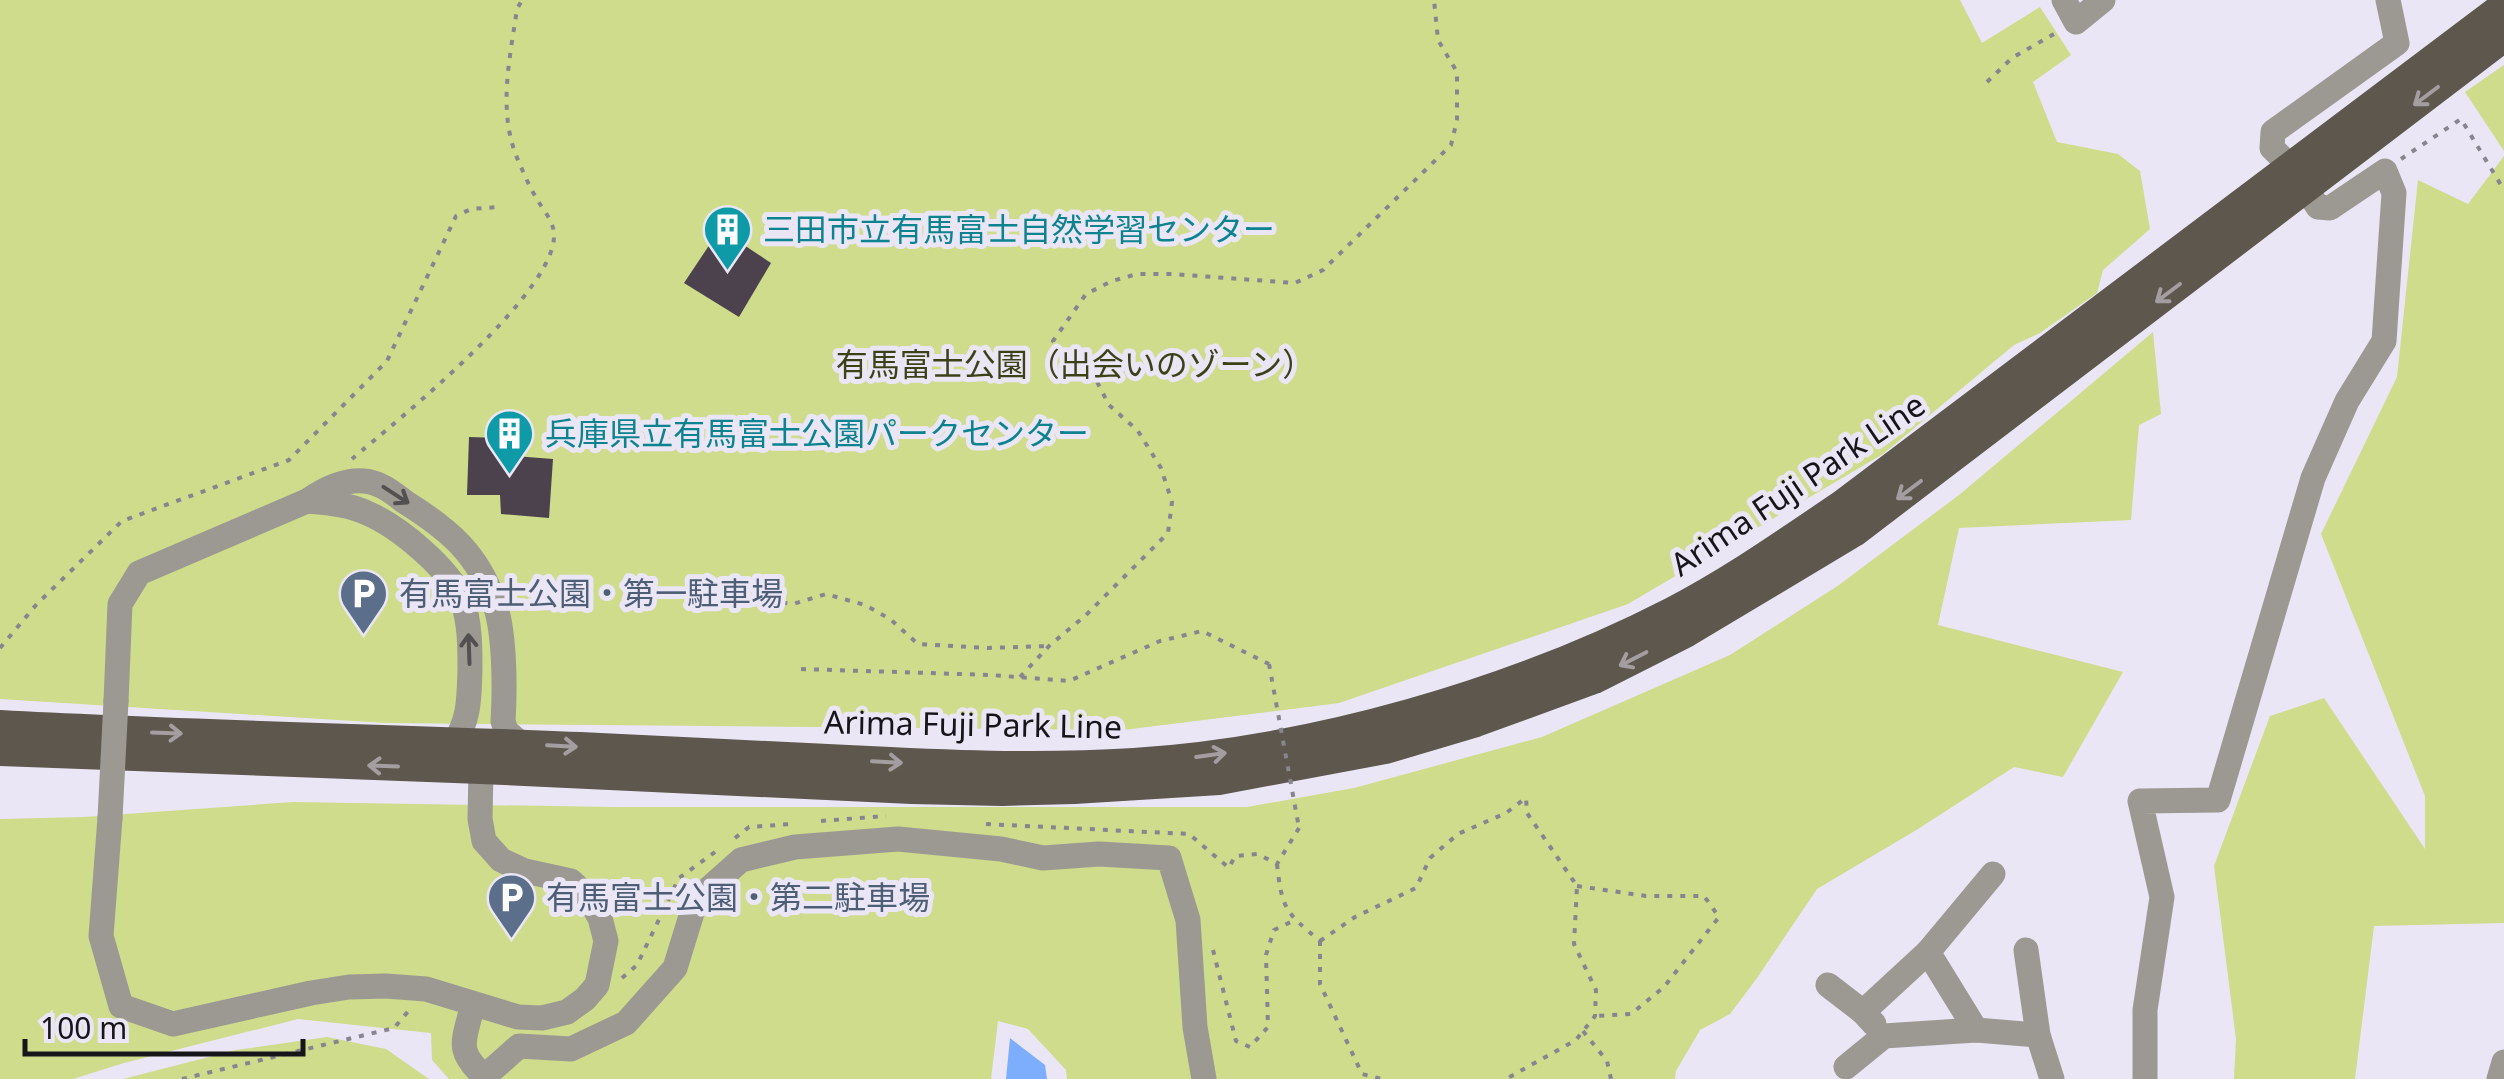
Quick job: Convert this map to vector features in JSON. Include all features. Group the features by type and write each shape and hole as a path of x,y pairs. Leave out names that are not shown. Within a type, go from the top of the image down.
{"main road":[{"name":"Arima Fuji Park Line","path":"0,751 912,789 1074,790 1218,780 1385,749 1476,722 1594,679 1687,632 1854,532 2298,178 2504,6"},
{"name":"Arima Fuji Park Line","path":"0,726 521,744 987,766 1135,762 1212,755 1381,720 1584,654 1677,610 1752,565 1842,506 2298,178 2504,37"}],"street":[{"path":"2070,11 2103,0"},
{"path":"2145,1079 2145,1010 2162,898 2140,800 2218,800 2313,478 2347,402 2384,341 2394,192 2385,170 2330,208 2318,207 2272,148 2274,132 2396,43 2388,0"},
{"path":"481,770 480,820 484,841 501,860 525,871 571,882 588,897 600,918 606,941 598,985 567,1012 542,1018 518,1017 426,988 348,987 173,1024 121,1006 101,936 120,604 139,573 307,502 322,491 360,480 376,483 442,526 476,562 496,607 500,630 503,721 506,732 521,744"},
{"path":"307,502 342,504 369,513 426,553 447,574 461,598 470,647 469,709 463,730 454,742"},
{"path":"473,1004 464,1045 469,1062 485,1078 519,1046 571,1049 626,1023 675,968 696,900 741,860 795,847 898,838 1001,849 1044,858 1099,854 1170,858 1188,920 1204,1079"},
{"path":"1863,1012 1928,952 1992,874"},
{"path":"2026,950 2038,1034 2052,1079"},
{"path":"1928,952 1976,1030"},
{"path":"1828,985 1863,1012 1884,1036"},
{"path":"1846,1067 1884,1036 1976,1030 2038,1034"},
{"path":"2499,1079 2504,1062"}],"path":[{"path":"344,465 453,372 503,322 548,262 554,248 554,228 515,154 505,99 517,8 522,0"},
{"path":"1020,677 1168,533 1172,502 1161,468 1138,432 1109,404 1094,374 1068,357 1053,341 1086,294 1138,274 1295,283 1323,270 1451,145 1457,120 1457,72 1438,40 1434,0"},
{"path":"1987,82 2070,11"},
{"path":"2385,170 2460,119 2504,190"},
{"path":"0,648 36,605 122,521 289,460 388,361 456,216 471,208 499,207"},
{"path":"692,592 794,604 826,594 865,606 890,619 918,644 1049,646"},
{"path":"801,669 1069,681 1160,641 1202,631 1270,664 1299,828 1276,864 1281,899 1295,920 1320,941 1320,984 1362,1074 1382,1079"},
{"path":"1320,941 1355,917 1416,888 1430,858 1458,834 1506,813 1526,798 1527,813 1577,886 1574,944 1596,990 1595,1016 1576,1040 1506,1079"},
{"path":"1189,834 1229,868 1235,856 1258,854 1276,864"},
{"path":"1577,886 1646,896 1704,896 1719,917 1664,987 1631,1014 1595,1016"},
{"path":"1188,920 1212,944 1236,1041 1250,1047 1268,1028 1266,955 1274,930 1295,920"},
{"path":"182,1079 394,1028 426,988"},
{"path":"1583,1030 1607,1061 1612,1079"}],"green space":[{"name":"有馬富士公園（出会いのゾーン）","path":"0,0 1960,0 1982,43 2040,7 2071,55 2033,82 2057,142 2118,154 2140,171 2150,229 2103,270 2097,293 2040,333 2014,345 1883,454 1628,604 1339,703 1123,730 386,723 0,699"},
{"path":"2504,65 2504,151 2465,92"},
{"path":"2504,156 2504,923 2374,926 2355,1079 2234,1079 2236,1039 2214,866 2270,716 2324,698 2425,849 2425,796 2321,534 2397,377 2418,180 2468,204"},
{"path":"2153,332 2161,414 2139,425 2131,520 1959,528 1938,625 2123,672 2063,777 2014,767 1817,889 1730,1014 1700,1030 1675,1079 1067,1079 1066,1070 1028,1029 998,1021 991,1079 449,1079 432,1060 431,1033 298,1019 73,1079 0,1079 0,819 293,802 614,807 1247,807 1354,788 1542,737 1730,655 1839,585 1959,495"},
{"path":"327,1037 386,1049 429,1079 123,1079 236,1050"}],"water":[{"path":"1010,1038 1045,1065 1047,1079 1006,1079"}],"building":[{"name":"三田市立有馬富士自然学習センター","path":"720,229 771,263 739,317 684,283"},
{"name":"兵庫県立有馬富士公園パークセンター","path":"469,437 501,438 500,455 553,459 549,518 501,514 500,495 467,495"}],"place":[{"name":"三田市立有馬富士自然学習センター","path":"728,272"},
{"name":"兵庫県立有馬富士公園パークセンター","path":"510,476"},
{"name":"有馬富士公園・第一駐車場","path":"364,636"},
{"name":"有馬富士公園・第二駐車場","path":"511,940"}]}
